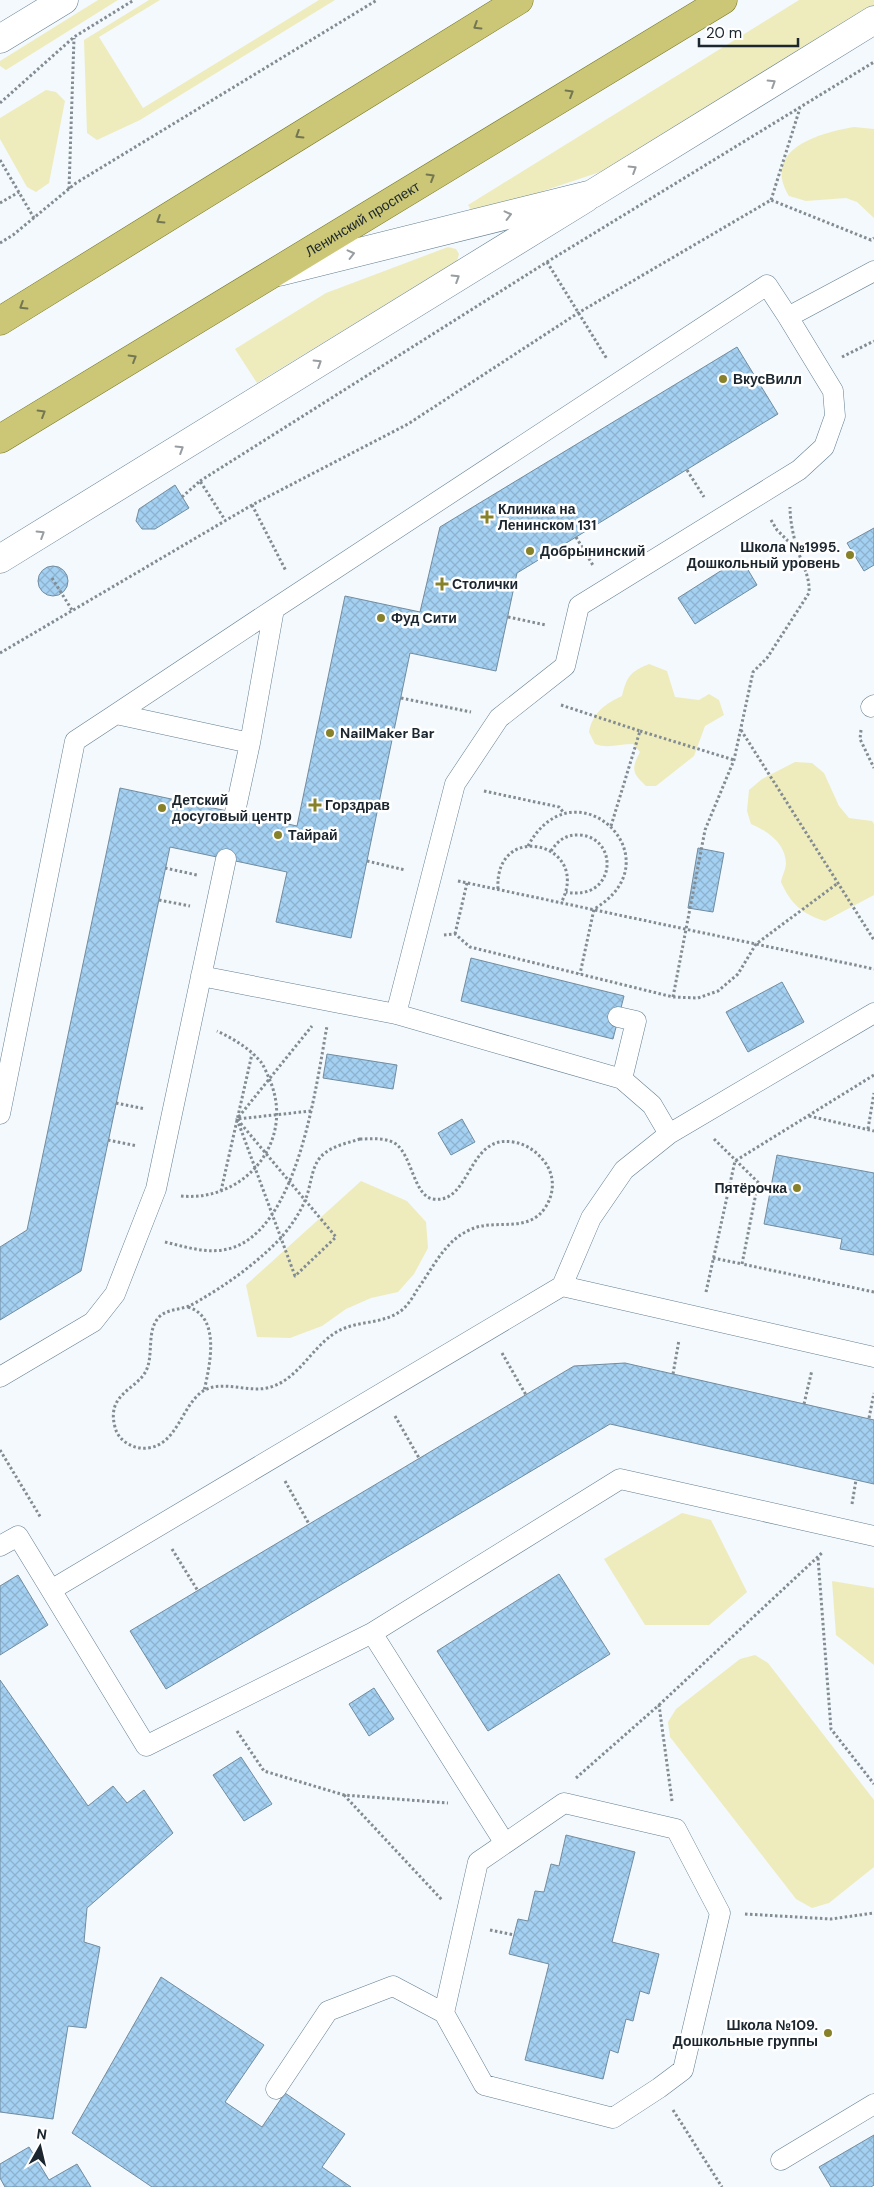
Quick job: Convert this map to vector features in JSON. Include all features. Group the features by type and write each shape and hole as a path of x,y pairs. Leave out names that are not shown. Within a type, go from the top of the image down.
{"main road":[{"path":"0,321 519,0"},
{"name":"Ленинский проспект","path":"0,439 723,0"}],"street":[{"path":"0,39 64,0"},
{"path":"0,560 874,20"},
{"path":"270,275 592,194"}],"lane":[{"path":"788,317 874,272"},
{"path":"0,1114 76,741 767,285 833,391 835,416 824,447 799,470 579,606 565,666 499,718 455,784 430,875 396,1014"},
{"path":"235,812 250,743 274,609"},
{"path":"116,714 250,743"},
{"path":"0,1377 94,1322 115,1294 156,1189 226,859"},
{"path":"201,976 396,1014 622,1079 652,1104 669,1134"},
{"path":"51,1590 562,1286 591,1218 624,1170 669,1134 874,1012"},
{"path":"618,1017 636,1021 622,1079"},
{"path":"562,1286 874,1357"},
{"path":"0,1546 18,1536 146,1746 372,1633 620,1479 874,1536"},
{"path":"372,1633 504,1842"},
{"path":"276,2089 328,2011 393,1986 444,2013 484,2085 613,2118 683,2070 720,1913 676,1829 564,1803 504,1842 478,1862 444,2013"},
{"path":"781,2160 874,2104"}],"path":[{"path":"0,103 74,37 134,0"},
{"path":"0,243 69,189 377,0"},
{"path":"69,189 74,37"},
{"path":"182,497 200,481 547,262 874,62"},
{"path":"0,652 225,520 408,424 578,313 771,200 801,107"},
{"path":"0,160 34,218"},
{"path":"0,203 19,192"},
{"path":"771,200 872,240 874,238"},
{"path":"547,262 620,381"},
{"path":"820,369 874,340"},
{"path":"673,997 705,830 734,760 753,672 766,658 809,593 810,581 798,552 790,516 790,498 799,470"},
{"path":"200,481 225,520"},
{"path":"758,496 777,530 798,552"},
{"path":"576,537 607,588"},
{"path":"52,578 72,610"},
{"path":"508,617 573,630"},
{"path":"529,694 734,760"},
{"path":"401,698 499,718"},
{"path":"873,706 862,722 860,739 874,768"},
{"path":"740,729 874,940"},
{"path":"611,826 640,731"},
{"path":"455,784 559,807 564,813"},
{"path":"528,846 536,831 548,820 564,813 581,812 597,817 611,826 621,840 626,856 625,872 619,888 608,901 594,910 580,974"},
{"path":"551,851 565,837 574,834 593,839 601,846 605,854 608,864 602,882 586,893 566,892"},
{"path":"498,889 498,872 507,856 516,849 540,846 551,851 560,859 566,869 568,880 566,892 561,902"},
{"path":"367,861 874,969"},
{"path":"455,934 467,883"},
{"path":"438,938 444,934 455,934 470,947 673,997 698,998 718,991 738,974 756,944 838,883"},
{"path":"237,1119 332,1001"},
{"path":"138,1237 211,1252 230,1248 254,1236 272,1215 290,1182 311,1112 332,1001"},
{"path":"156,1189 183,1196 211,1195 236,1185 255,1168 266,1153 274,1134 277,1115 276,1097 270,1079 262,1064 242,1044 218,1031 190,1028"},
{"path":"221,1191 252,1053"},
{"path":"672,1374 713,1258 735,1161 874,1075"},
{"path":"868,1129 874,1093"},
{"path":"237,1119 311,1112"},
{"path":"808,1115 874,1131"},
{"path":"237,1119 336,1236 295,1276 272,1215 237,1119"},
{"path":"360,1139 382,1139 395,1143 404,1154 421,1191 428,1197 436,1200 453,1194 481,1154 492,1144 503,1141 515,1142 529,1147 542,1158 550,1170 553,1183 551,1195 544,1210 531,1220 513,1225 478,1226 458,1236 445,1249 404,1309 380,1320 348,1326 332,1334 294,1374 275,1386 263,1389 215,1387 204,1391 195,1399 171,1436 151,1448 136,1448 123,1440 115,1428 114,1415 117,1402 125,1389 141,1379 148,1367 152,1335 159,1317 173,1310 188,1307 240,1276 281,1238 305,1201 315,1165 323,1154 338,1146 360,1139"},
{"path":"742,1264 758,1183"},
{"path":"713,1258 874,1292"},
{"path":"188,1307 197,1310 204,1316 210,1332 209,1371 204,1391"},
{"path":"804,1404 818,1344"},
{"path":"502,1353 526,1395"},
{"path":"869,1418 874,1393"},
{"path":"395,1416 419,1458"},
{"path":"0,1450 42,1521"},
{"path":"285,1480 309,1524"},
{"path":"564,1803 573,1780 659,1704 847,1530"},
{"path":"171,1547 198,1591"},
{"path":"818,1557 831,1729 874,1784"},
{"path":"659,1704 676,1829"},
{"path":"191,1724 236,1731 264,1770 344,1795 481,1806"},
{"path":"344,1795 464,1924 514,1935"},
{"path":"720,1913 831,1919 874,1913"},
{"path":"659,2088 722,2187"}],"shaded area":[{"path":"98,0 118,0 6,70 0,66 0,61"},
{"path":"149,0 160,0 99,37 143,108 319,0 335,0 140,120 97,140 87,133 84,40"},
{"path":"799,0 874,0 874,6 603,171 474,214 468,205"},
{"path":"46,90 56,92 65,101 49,183 36,192 27,187 0,139 0,118"},
{"path":"854,127 874,129 874,218 857,202 846,198 806,201 789,196 782,180 782,167 788,156 797,146 825,134"},
{"path":"448,247 456,249 459,254 457,261 257,383 235,349 326,293"},
{"path":"649,664 667,671 675,697 699,700 709,694 719,700 724,715 705,726 694,756 656,786 646,786 634,771 640,752 633,744 609,746 595,744 589,732 593,719 597,714 610,702 622,696 628,679 633,672"},
{"path":"795,762 812,763 824,773 839,806 849,818 872,821 874,824 874,895 825,921 810,915 793,902 781,882 786,863 779,843 769,834 751,824 747,811 749,790 762,779"},
{"path":"361,1181 407,1201 426,1222 428,1248 414,1274 398,1292 371,1298 346,1309 322,1326 290,1338 257,1337 246,1285"},
{"path":"682,1513 711,1520 747,1592 709,1625 645,1625 604,1559"},
{"path":"832,1581 874,1588 874,1665 836,1635"},
{"path":"755,1655 768,1663 874,1800 874,1867 829,1903 812,1908 796,1899 670,1737 668,1722 676,1709 740,1659"}],"building":[{"path":"737,347 778,414 517,573 496,671 410,653 351,938 276,922 287,872 170,847 81,1271 0,1320 0,1247 27,1230 120,788 297,826 345,596 420,612 440,527"},
{"path":"175,485 189,508 155,529 142,529 136,521 139,509"},
{"path":"874,528 874,565 864,571 847,543"},
{"path":"741,558 757,585 695,624 678,598"},
{"path":"53,566 64,570 68,581 64,592 53,596 42,592 38,581 42,570"},
{"path":"698,848 724,853 713,912 688,908"},
{"path":"471,958 624,996 613,1039 461,1001"},
{"path":"782,982 804,1022 748,1052 726,1012"},
{"path":"327,1054 397,1065 393,1089 323,1078"},
{"path":"462,1119 475,1142 451,1155 438,1133"},
{"path":"777,1155 874,1173 874,1255 840,1249 842,1239 764,1224"},
{"path":"625,1363 874,1420 874,1484 610,1424 166,1689 130,1631 574,1366"},
{"path":"559,1574 610,1654 488,1731 437,1651"},
{"path":"18,1575 48,1625 0,1655 0,1586"},
{"path":"0,1680 88,1806 113,1786 127,1803 144,1790 173,1833 87,1908 84,1942 100,1947 86,2028 68,2026 53,2119 0,2112"},
{"path":"374,1688 394,1719 369,1736 349,1704"},
{"path":"241,1757 272,1804 244,1821 213,1775"},
{"path":"566,1835 635,1852 612,1942 659,1954 649,1994 640,1991 633,2021 626,2019 618,2053 610,2050 603,2079 525,2060 549,1964 509,1954 518,1919 528,1921 535,1891 544,1892 551,1864 559,1866"},
{"path":"161,1977 264,2045 225,2102 262,2127 285,2093 345,2134 322,2167 351,2187 152,2187 72,2133"},
{"path":"874,2135 874,2185 871,2187 831,2187 819,2167"},
{"path":"29,2147 49,2180 77,2164 91,2187 5,2187 0,2178 0,2164"}],"place":[{"name":"ВкусВилл","path":"723,379"},
{"name":"Клиника на Ленинском 131","path":"487,517"},
{"name":"Добрынинский","path":"530,551"},
{"name":"Школа №1995. Дошкольный уровень","path":"850,555"},
{"name":"Столички","path":"442,584"},
{"name":"Фуд Сити","path":"381,618"},
{"name":"NailMaker Bar","path":"330,733"},
{"name":"Горздрав","path":"315,805"},
{"name":"Детский досуговый центр","path":"162,808"},
{"name":"Тайрай","path":"278,835"},
{"name":"Пятёрочка","path":"797,1188"},
{"name":"Школа №109. Дошкольные группы","path":"828,2033"}]}
